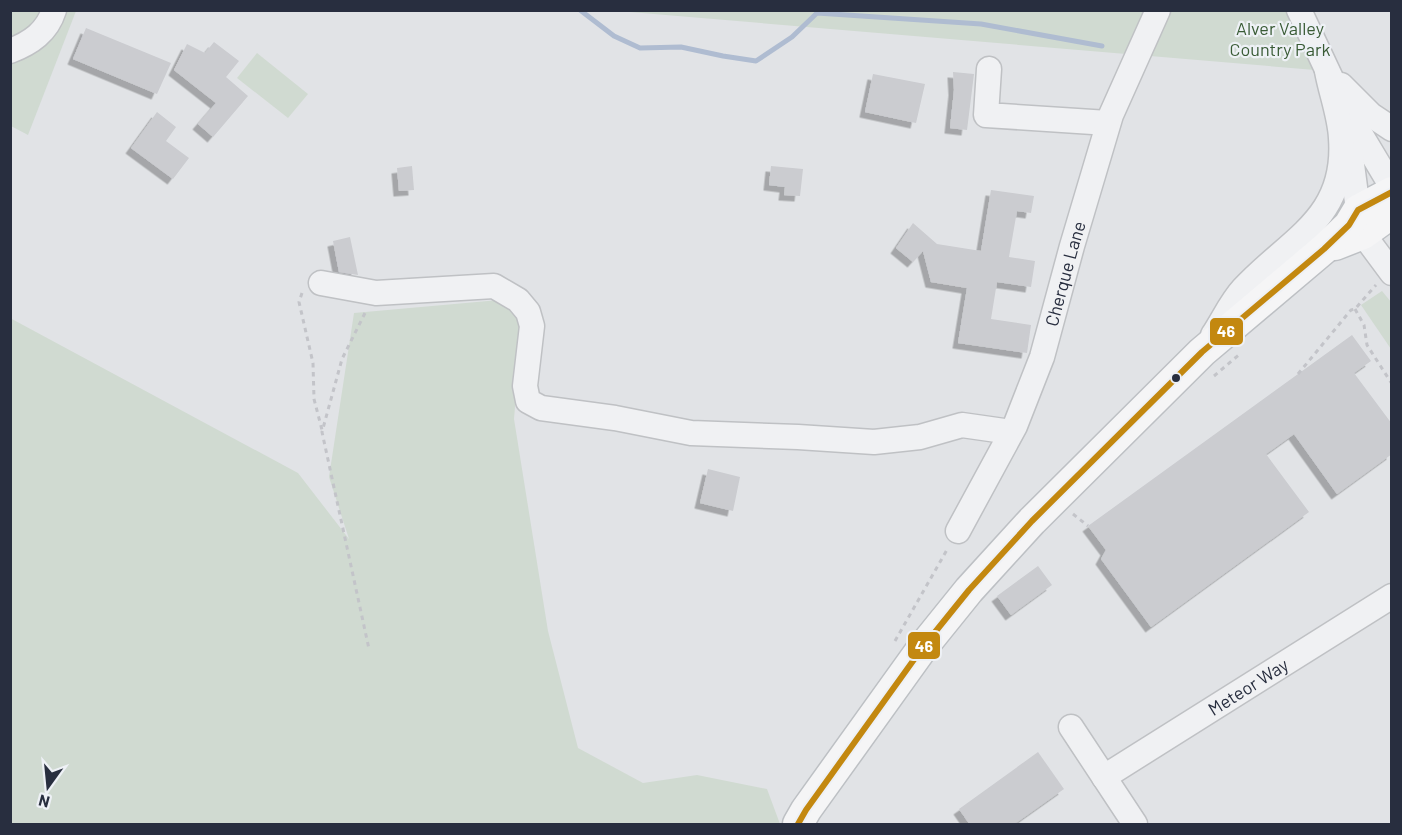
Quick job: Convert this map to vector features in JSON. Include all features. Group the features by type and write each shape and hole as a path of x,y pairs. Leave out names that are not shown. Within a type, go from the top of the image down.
{"main road":[{"path":"1361,222 1392,192"},
{"path":"798,825 806,810 923,647 969,590 1032,520 1202,352 1324,249 1349,225 1392,213"}],"street":[{"path":"10,51 36,38 45,28 54,10"},
{"name":"Cherque Lane","path":"958,531 1011,432 1042,357 1108,123 1158,10"},
{"path":"1299,10 1346,110 1392,187"},
{"path":"989,69 986,115 1108,123"},
{"path":"1327,71 1371,115 1392,129"},
{"path":"1202,352 1242,290 1311,227 1330,202 1340,172 1341,138 1327,71"},
{"path":"1346,110 1361,222 1388,274"},
{"path":"321,283 381,293 494,286 518,300 528,312 532,326 525,387 528,401 541,408 615,418 691,433 839,441 874,442 920,437 962,425 1011,432"},
{"name":"Meteor Way","path":"1104,777 1392,596"},
{"path":"1071,727 1135,825"}],"path":[{"path":"1298,374 1351,310 1355,309 1388,274"},
{"path":"321,283 304,286 299,302 313,363 314,399 369,649"},
{"path":"322,432 342,359 369,306 381,293"},
{"path":"1355,309 1364,325 1366,345 1392,384"},
{"path":"1208,381 1248,347"},
{"path":"1065,508 1088,526"}],"green space":[{"path":"10,11 76,11 28,135 11,126"},
{"name":"Alver Valley Country Park","path":"618,11 1301,11 1327,71"},
{"path":"257,53 308,94 288,118 237,78"},
{"path":"1382,291 1391,302 1391,349 1361,305"},
{"path":"499,300 522,321 514,419 548,631 578,748 643,783 697,775 767,789 780,824 11,824 10,318 298,473 349,539 329,477 354,313"}],"building":[{"path":"86,28 171,63 157,94 73,59"},
{"path":"214,42 239,61 226,77 248,96 213,137 198,124 216,103 174,70 187,44 205,53"},
{"path":"953,72 974,74 967,130 950,128 954,90"},
{"path":"873,74 925,84 916,123 865,112"},
{"path":"157,112 176,127 166,141 189,158 173,179 131,148"},
{"path":"412,166 414,190 399,191 397,168"},
{"path":"771,166 803,169 800,196 784,195 785,187 769,185"},
{"path":"991,190 1034,196 1031,213 1017,211 1009,257 1035,261 1031,287 997,282 991,319 1031,325 1027,353 958,343 967,288 931,282 923,251 913,262 896,248 913,223 937,244 981,251"},
{"path":"350,237 358,275 339,272 333,241"},
{"path":"1352,335 1371,361 1354,373 1392,424 1392,454 1337,494 1294,434 1266,454 1309,512 1151,627 1101,559 1106,550 1088,526"},
{"path":"708,469 740,477 733,511 700,503"},
{"path":"1038,566 1052,585 1011,615 997,596"},
{"path":"1038,752 1064,789 1013,825 970,825 959,809"}],"waterway":[{"path":"580,10 614,36 640,48 681,47 756,61 792,37 817,13 981,24 1102,46"}],"transit line":[{"name":"46","path":"798,824 923,647 969,590 1032,521 1202,352 1324,249 1349,225 1358,210 1392,192"}]}
